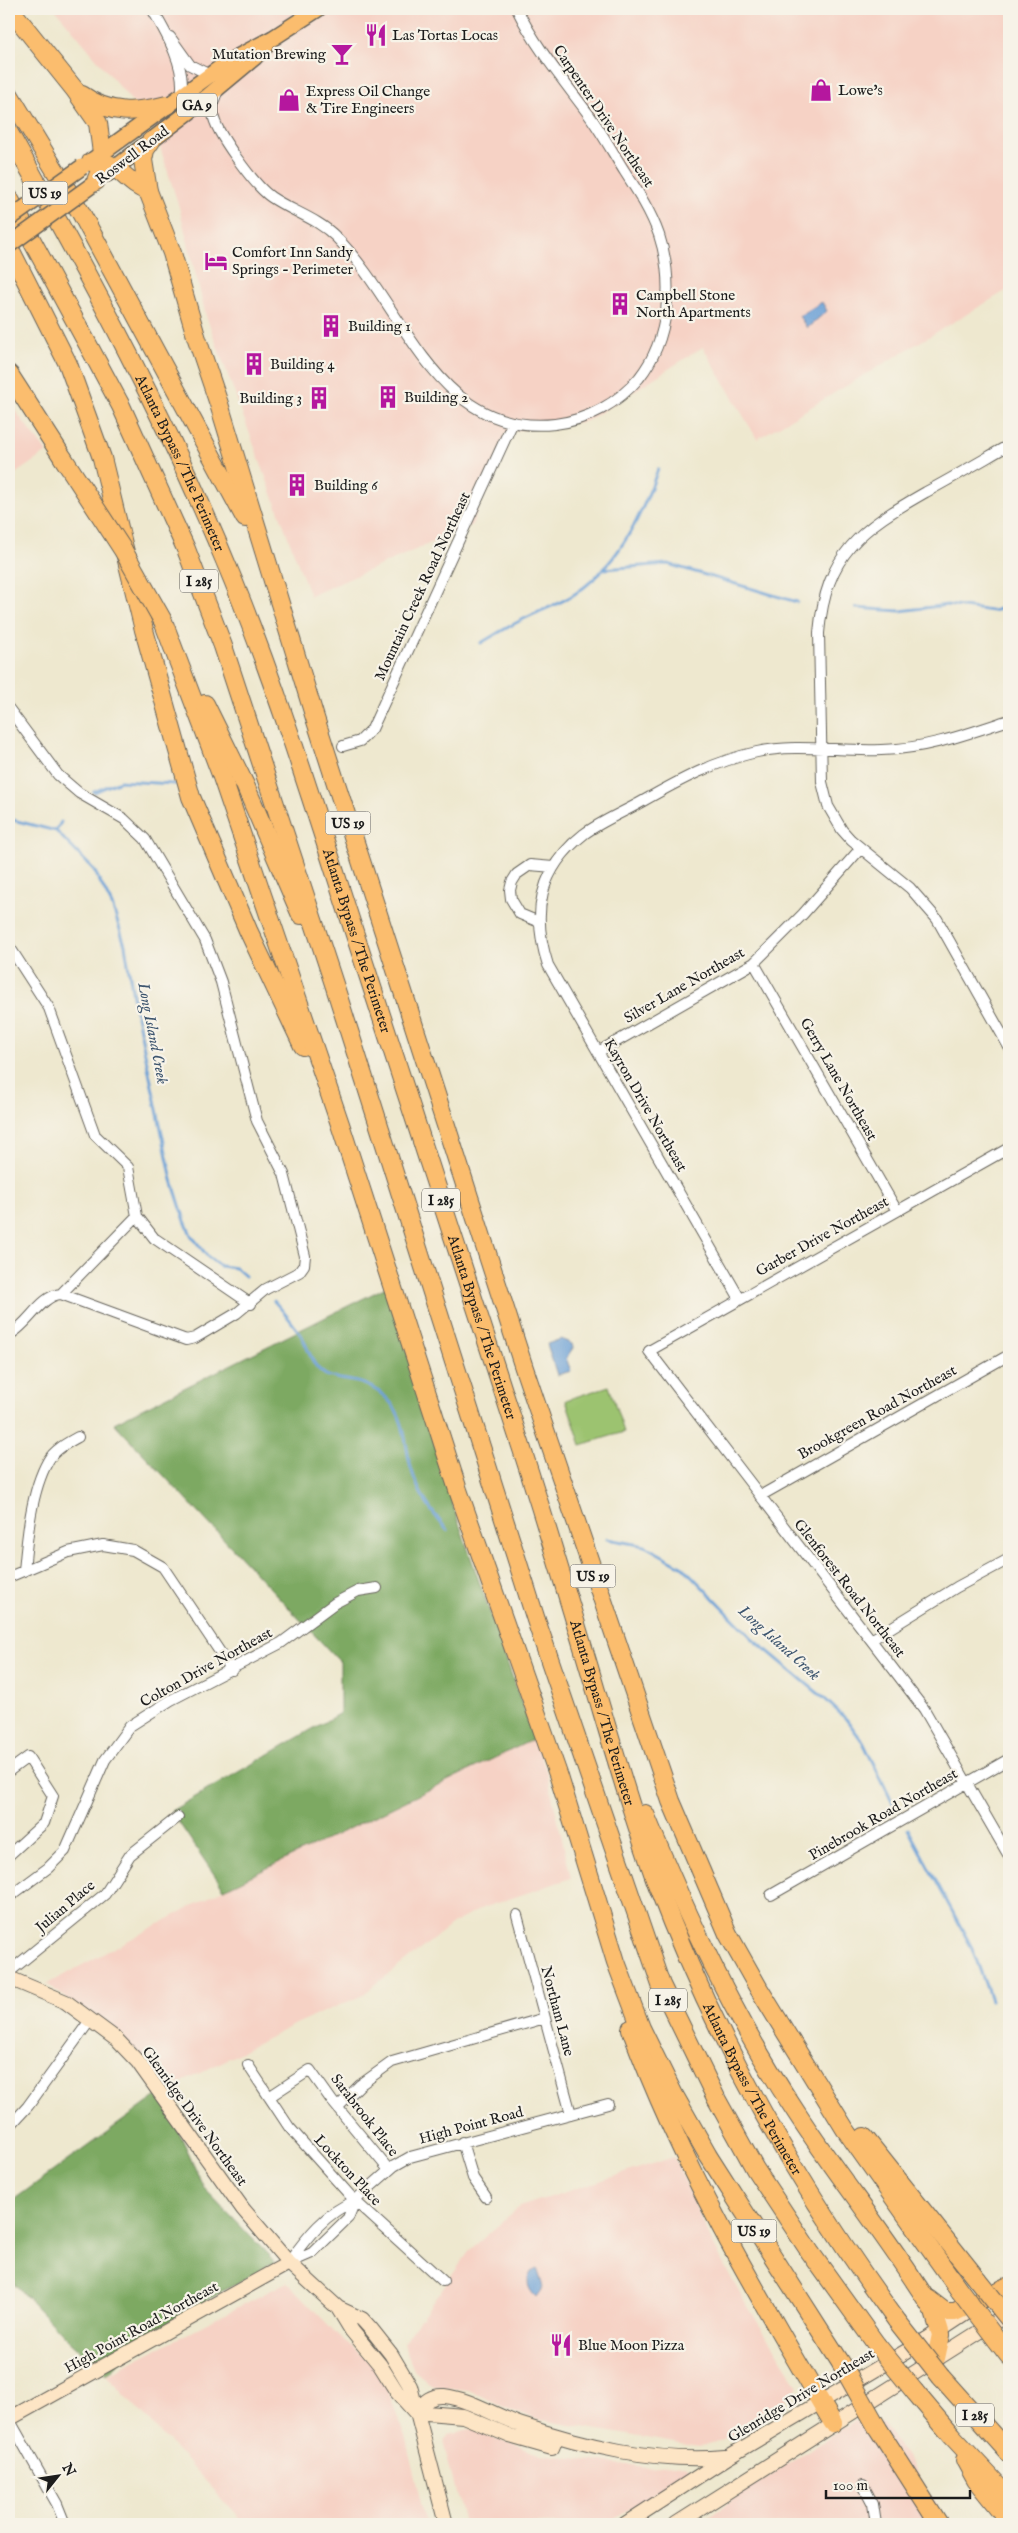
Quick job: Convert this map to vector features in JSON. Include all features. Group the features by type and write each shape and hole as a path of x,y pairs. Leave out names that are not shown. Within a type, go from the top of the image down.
{"highway":[{"path":"10,9 75,90 98,123 97,163 94,183"},
{"path":"75,90 98,104 120,111 146,111 174,101"},
{"path":"9,94 81,213 214,459 263,554"},
{"name":"Atlanta Bypass / The Perimeter","path":"9,133 146,384 194,488 236,586 312,802 528,1467 629,1803 657,1883 730,2052 754,2100 806,2189 897,2321 941,2377 1009,2453"},
{"path":"97,163 136,187 148,190 143,160 145,150 150,141"},
{"name":"US 19","path":"148,190 172,253 263,554 527,1377 671,1801 728,1934 792,2044 845,2130 1009,2356"},
{"name":"Atlanta Bypass / The Perimeter","path":"9,198 97,359 143,453 186,549 240,694 536,1620 661,1985 708,2082 755,2169 824,2274 876,2344 915,2392 952,2436 1009,2497"},
{"path":"9,246 68,364 102,458 144,630 191,797 248,930 340,1124"},
{"path":"9,374 123,550 164,621 229,750 335,987"},
{"path":"164,621 222,777 340,1124"},
{"name":"US 19","path":"340,1124 458,1490 576,1829 616,1962 641,2028 674,2095 742,2211 841,2363 894,2455 939,2524"},
{"path":"601,1708 672,1877 752,2038 800,2119 934,2312 940,2331 936,2358"},
{"path":"576,1829 598,1922 624,2011 643,2063 707,2201 833,2423"},
{"path":"792,2044 1009,2319"},
{"path":"925,2297 945,2312 955,2312 1008,2286"},
{"path":"952,2436 976,2480 1009,2521"},
{"path":"894,2455 905,2487 925,2524"}],"main road":[{"name":"Roswell Road","path":"9,219 97,163 174,101 215,81 255,57 273,38 318,9"},
{"name":"Roswell Road","path":"97,163 150,141 189,112 215,81"},
{"name":"Roswell Road","path":"9,246 94,183"},
{"name":"Glenridge Drive Northeast","path":"9,1978 66,2002 116,2039 144,2069 221,2181 289,2263 338,2308 362,2319 382,2340 410,2386 446,2524"},
{"name":"High Point Road Northeast","path":"9,2419 289,2263"},
{"name":"Glenridge Drive Northeast","path":"416,2412 429,2398 443,2396 464,2401 555,2442 677,2458 728,2457 940,2331 1008,2286"},
{"path":"676,2524 1009,2313"},
{"path":"625,2524 728,2457"}],"street":[{"path":"152,9 166,33 190,66 215,81 213,117"},
{"name":"Carpenter Drive Northeast","path":"213,117 242,166 257,186 281,203 322,225 343,244 380,292 446,386 476,408 514,422 546,425 576,420 605,407 631,387 649,363 656,349 664,321 668,283 667,265 659,234 646,206 592,119 529,34 517,9"},
{"path":"166,33 182,74 174,101"},
{"path":"189,112 206,112 213,117"},
{"name":"Mountain Creek Road Northeast","path":"343,746 360,742 372,729 514,422"},
{"path":"1009,445 874,523 847,550 835,568 821,609 819,633 822,782 828,806 842,830 910,888 937,919 1009,1047"},
{"path":"9,709 58,775 79,793 124,819 144,839 205,940 222,982 257,1121 284,1174 305,1256 304,1266 299,1272 266,1289 250,1304 194,1338 186,1340 61,1294"},
{"name":"Kayron Drive Northeast","path":"740,1299 548,965 541,943 539,922 542,893 553,867 567,848 586,833 702,769 759,751 790,748 882,750 920,746 1009,720"},
{"name":"Silver Lane Northeast","path":"598,1052 754,963 804,914 861,848"},
{"path":"539,922 520,914 511,899 510,890 517,874 530,865 553,867"},
{"path":"9,946 49,1008 95,1136 128,1167 137,1216 144,1228 154,1238 250,1304"},
{"name":"Gerry Lane Northeast","path":"754,963 898,1211"},
{"name":"Garber Drive Northeast","path":"649,1351 1009,1148"},
{"path":"9,1330 12,1333 22,1327 48,1297 61,1294 137,1216"},
{"name":"Glenforest Road Northeast","path":"649,1351 924,1709 1009,1856"},
{"name":"Brookgreen Road Northeast","path":"760,1496 1009,1355"},
{"path":"24,1571 28,1532 40,1482 48,1460 63,1445 78,1437"},
{"path":"9,1577 68,1552 103,1545 133,1550 162,1567 232,1670"},
{"path":"871,1640 957,1587 1009,1559"},
{"name":"Colton Drive Northeast","path":"9,1897 48,1868 65,1851 105,1760 130,1726 171,1700 281,1643 335,1604 358,1591 378,1588"},
{"path":"9,1771 28,1757 53,1796 44,1823 9,1855"},
{"name":"Pinebrook Road Northeast","path":"771,1895 1009,1759"},
{"name":"Julian Place","path":"9,1972 105,1894 130,1855 178,1817"},
{"name":"Northam Lane","path":"517,1915 571,2114"},
{"path":"338,2107 360,2086 392,2062 545,2018"},
{"path":"9,2127 28,2106 91,2019"},
{"name":"Lockton Place","path":"248,2065 289,2127 355,2201 443,2281"},
{"name":"Sarabrook Place","path":"269,2097 310,2070 389,2170"},
{"name":"High Point Road","path":"289,2263 312,2253 348,2218 355,2201 389,2170 410,2157 608,2104"},
{"path":"462,2142 473,2178 486,2197"},
{"path":"9,2419 57,2504 65,2524"},
{"path":"863,2485 873,2504 876,2524"}],"shaded area":[{"path":"55,9 1009,9 1009,289 757,439 703,347 587,421 506,432 472,525 310,596 206,316 179,207 154,128"},
{"path":"9,403 47,452 9,478"},
{"path":"534,1739 547,1773 571,1878 482,1908 454,1923 361,1996 298,2023 161,2093 136,2050 47,1984 224,1889"},
{"path":"674,2157 712,2243 740,2294 798,2386 788,2398 746,2428 716,2443 698,2447 536,2419 506,2408 469,2390 433,2386 415,2371 403,2343 471,2249 519,2207"},
{"path":"287,2282 338,2335 372,2364 388,2392 405,2436 426,2524 246,2524 106,2375"},
{"path":"854,2421 881,2422 894,2438 935,2502 946,2524 696,2524"},
{"path":"470,2429 535,2453 645,2468 686,2465 690,2470 607,2524 464,2524 443,2441 448,2434"}],"green space":[{"path":"388,1286 454,1509 534,1739 224,1889 171,1811 340,1713 340,1662 114,1423"},
{"path":"609,1386 624,1432 581,1445 566,1400"},
{"path":"161,2093 204,2188 275,2262 145,2335 106,2375 65,2337 9,2278 9,2203"}],"water":[{"path":"822,302 827,311 807,328 799,316"},
{"path":"561,1339 572,1344 573,1348 566,1358 571,1371 557,1375 547,1344"},
{"path":"537,2268 543,2287 536,2297 529,2288 528,2278 531,2271"}],"waterway":[{"path":"481,643 519,621 570,597 601,572 614,557 635,524 658,469"},
{"path":"604,569 668,564 797,602"},
{"path":"856,608 900,611 947,605 993,611 1009,606"},
{"path":"94,792 120,781 175,784"},
{"name":"Long Island Creek","path":"9,819 56,831 94,870 112,905 125,945 134,1002 172,1180 185,1221 191,1235 208,1257 220,1266 236,1268 245,1276"},
{"path":"56,831 61,822"},
{"name":"Long Island Creek","path":"274,1301 299,1332 314,1363 321,1371 326,1375 369,1386 391,1403 400,1418 411,1468 421,1494 447,1530"},
{"name":"Long Island Creek","path":"607,1539 645,1546 683,1567 753,1639 825,1699 846,1719 863,1742 896,1810"},
{"name":"Long Island Creek","path":"908,1829 972,1948 991,2000"}],"place":[{"name":"Las Tortas Locas","path":"376,35"},
{"name":"Mutation Brewing","path":"342,54"},
{"name":"Lowe's","path":"821,90"},
{"name":"Express Oil Change & Tire Engineers","path":"289,100"},
{"name":"Comfort Inn Sandy Springs - Perimeter","path":"216,261"},
{"name":"Campbell Stone North Apartments","path":"620,304"},
{"name":"Building 1","path":"331,326"},
{"name":"Building 4","path":"254,364"},
{"name":"Building 2","path":"388,397"},
{"name":"Building 3","path":"319,398"},
{"name":"Building 6","path":"297,485"},
{"name":"Blue Moon Pizza","path":"561,2345"}]}
